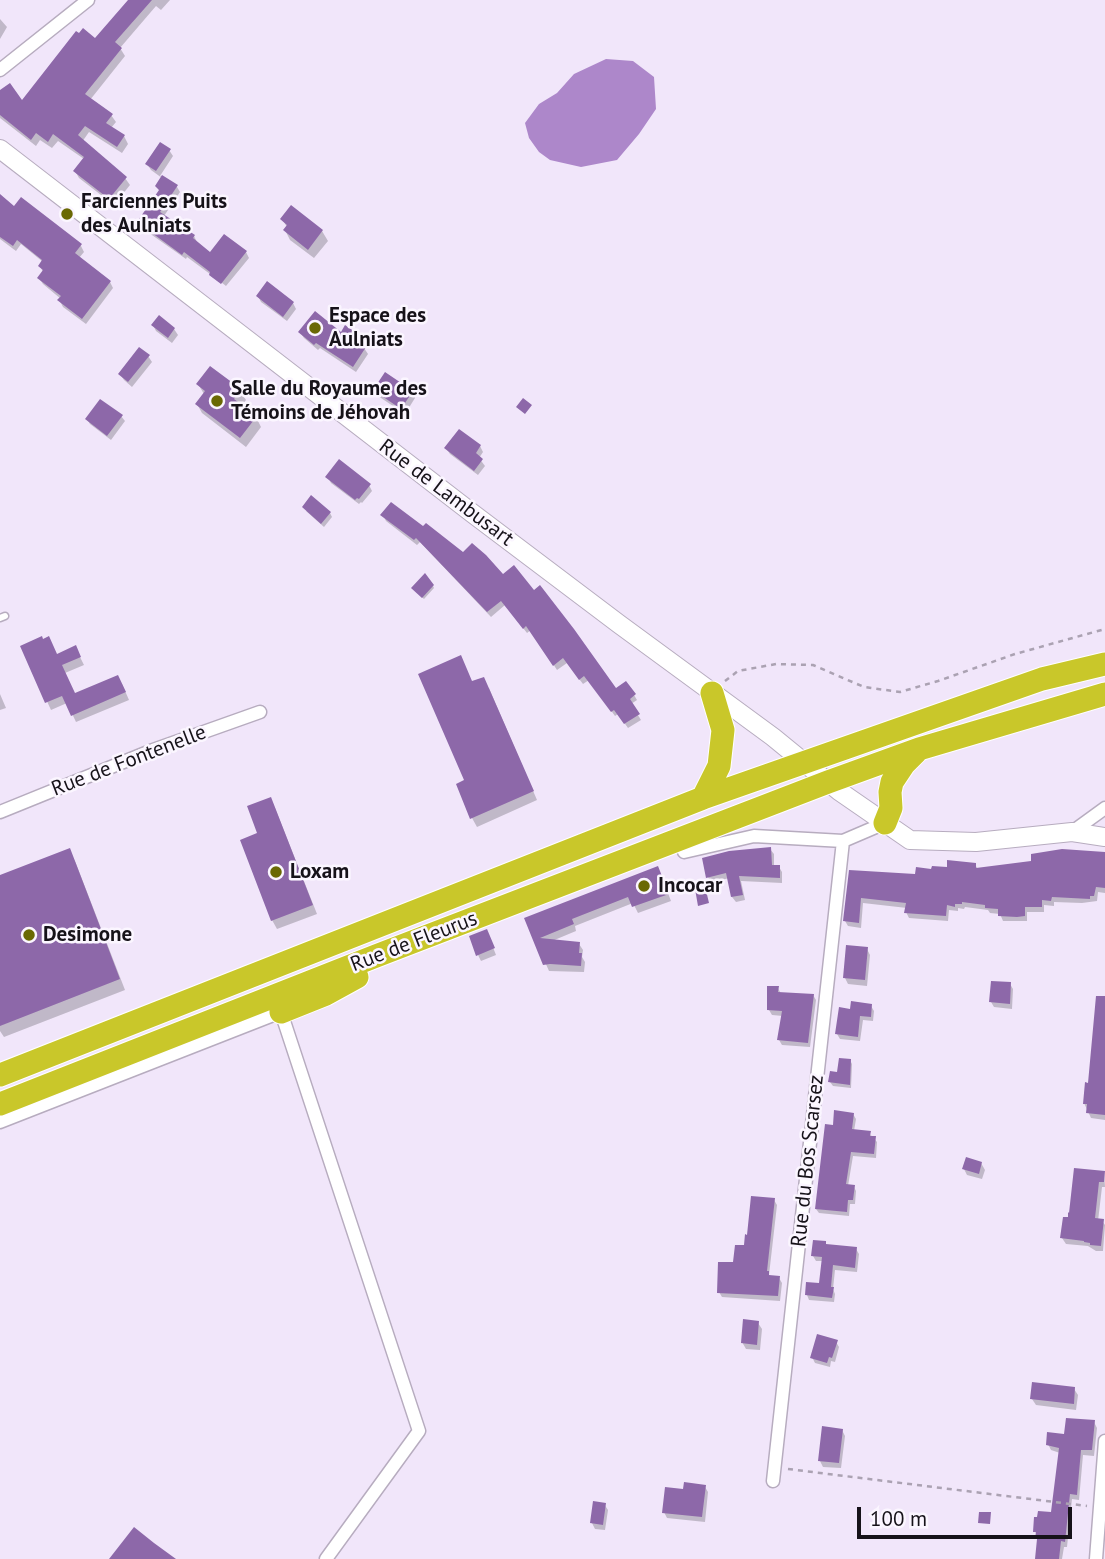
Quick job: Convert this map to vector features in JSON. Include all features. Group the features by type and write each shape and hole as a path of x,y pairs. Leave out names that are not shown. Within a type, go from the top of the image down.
{"highway":[{"name":"Rue de Fleurus","path":"0,1075 703,798 1042,679 1105,664"},
{"path":"703,798 719,766 722,742 723,730 712,693"},
{"name":"Rue de Fleurus","path":"0,1104 828,782 919,749 1105,694"},
{"path":"886,823 891,808 891,782 919,749"},
{"path":"281,1012 326,994 361,974 376,956"}],"main road":[{"name":"Rue de Lambusart","path":"0,149 472,513 773,737 828,782 910,840 976,842 1072,832 1105,837"}],"street":[{"path":"0,70 88,0"},
{"name":"Rue de Fontenelle","path":"0,812 153,750 260,712"},
{"path":"1072,832 1105,808"},
{"path":"684,852 754,836 843,841 886,823"},
{"name":"Rue du Bos Scarsez","path":"773,1481 843,841"},
{"path":"0,1122 281,1012 419,1431 326,1559"},
{"path":"1096,1559 1105,1441"}],"path":[{"path":"712,693 738,671 776,663 813,665 864,687 900,692 1015,654 1105,629"},
{"path":"774,1468 1099,1508"}],"shaded area":[{"path":"606,59 633,61 654,77 656,109 617,160 581,167 550,160 539,152 529,138 525,123 539,104 557,93 574,74"}],"building":[{"path":"128,0 152,0 115,42 122,48 85,94 113,114 106,123 125,135 117,147 85,126 78,135 127,177 109,199 73,171 84,157 53,134 48,142 36,133 31,140 0,115 0,90 10,83 22,100 76,31 79,33 83,28 95,38"},
{"path":"160,142 171,149 156,171 145,164"},
{"path":"162,175 178,185 160,212 195,235 193,238 210,252 224,234 247,251 221,284 184,252 182,255 137,222 159,190 155,186"},
{"path":"0,194 14,206 21,197 82,244 75,253 111,281 82,319 57,300 61,296 37,278 43,270 38,266 42,260 17,240 13,246 0,237"},
{"path":"291,205 323,230 308,250 283,230 287,225 280,219"},
{"path":"267,281 294,302 283,317 256,296"},
{"path":"315,311 341,332 345,325 355,332 351,338 366,347 353,367 316,343 314,345 298,332"},
{"path":"159,315 175,328 168,338 151,325"},
{"path":"139,347 150,355 128,382 118,374"},
{"name":"Salle du Royaume des Témoins de Jéhovah","path":"210,366 241,389 234,399 257,416 240,438 195,404 205,391 196,384"},
{"path":"385,372 413,391 401,409 373,390"},
{"path":"523,398 532,405 525,414 516,407"},
{"path":"100,399 123,415 107,436 85,419"},
{"path":"459,429 481,445 476,453 483,459 474,471 444,448"},
{"path":"339,459 371,484 359,499 355,500 325,477"},
{"path":"311,495 331,512 321,524 302,507"},
{"path":"391,502 423,526 426,523 463,552 472,543 503,574 514,565 534,590 540,585 616,688 626,681 636,694 630,699 640,714 624,724 614,710 611,712 584,676 579,680 563,658 553,666 526,626 523,629 501,601 487,612 416,538 414,540 380,515"},
{"path":"425,573 434,585 422,598 411,588"},
{"path":"42,636 43,639 49,636 57,654 76,645 81,657 62,665 75,693 118,675 126,692 71,716 62,696 45,703 20,646"},
{"path":"461,655 472,681 484,677 534,791 470,819 456,784 464,780 418,674"},
{"name":"Loxam","path":"271,797 313,905 271,921 240,840 257,833 247,806"},
{"path":"771,847 772,865 780,865 780,878 739,876 743,895 731,897 726,873 706,878 702,858 729,851"},
{"path":"70,848 120,979 0,1026 0,875"},
{"path":"1062,849 1105,852 1105,888 1096,887 1094,896 1090,896 1090,899 1052,897 1051,901 1042,900 1042,907 1025,907 1025,916 1017,917 998,916 998,909 962,902 955,904 955,907 947,905 946,916 904,913 906,903 861,898 859,923 843,921 849,870 915,874 916,867 947,867 947,860 976,863 976,868 1031,861 1031,854"},
{"path":"658,866 669,894 632,907 628,897 572,919 574,924 540,938 580,942 581,966 543,965 524,918"},
{"path":"705,886 709,903 698,906 695,889"},
{"path":"487,929 495,948 476,956 469,936"},
{"path":"846,945 868,947 865,980 843,978"},
{"path":"991,981 1011,982 1010,1004 989,1002"},
{"path":"767,986 779,986 778,992 814,994 808,1043 777,1040 782,1011 767,1010"},
{"path":"1096,996 1105,996 1105,1115 1086,1113 1087,1104 1083,1104 1085,1082 1088,1083"},
{"path":"851,1001 872,1004 871,1017 860,1016 858,1037 835,1034 839,1007 850,1009"},
{"path":"839,1058 851,1059 850,1085 828,1082 830,1071 837,1072"},
{"path":"834,1110 854,1113 852,1129 871,1131 870,1136 876,1136 874,1154 851,1152 846,1184 855,1185 853,1200 848,1200 847,1212 815,1209 825,1124 833,1125"},
{"path":"966,1157 982,1162 979,1174 962,1169"},
{"path":"1074,1168 1105,1171 1104,1182 1099,1182 1095,1218 1104,1219 1101,1246 1060,1238 1063,1217 1068,1217 1069,1213"},
{"path":"751,1196 775,1198 767,1271 769,1275 780,1276 778,1296 717,1293 718,1262 733,1262 735,1245 744,1245"},
{"path":"813,1240 857,1247 855,1268 833,1265 832,1298 805,1295 806,1282 819,1283 822,1257 811,1256"},
{"path":"743,1319 759,1321 757,1345 741,1343"},
{"path":"817,1334 838,1340 832,1358 829,1357 827,1363 810,1358"},
{"path":"1032,1382 1075,1387 1074,1404 1030,1399"},
{"path":"1066,1418 1095,1420 1092,1450 1081,1450 1077,1495 1070,1494 1065,1542 1061,1541 1059,1559 1035,1559 1037,1539 1036,1532 1033,1532 1034,1517 1037,1517 1038,1511 1051,1512 1059,1448 1046,1445 1047,1432 1064,1434"},
{"path":"822,1426 843,1429 839,1463 818,1461"},
{"path":"684,1482 706,1485 702,1517 662,1513 665,1487 683,1489"},
{"path":"593,1501 606,1503 603,1525 590,1523"},
{"path":"979,1512 991,1512 990,1524 978,1523"},
{"path":"134,1527 154,1543 176,1559 109,1559"}],"place":[{"name":"Farciennes Puits des Aulniats","path":"67,214"},
{"name":"Espace des Aulniats","path":"315,328"},
{"name":"Salle du Royaume des Témoins de Jéhovah","path":"217,401"},
{"name":"Loxam","path":"276,872"},
{"name":"Incocar","path":"644,886"},
{"name":"Desimone","path":"29,935"}]}
